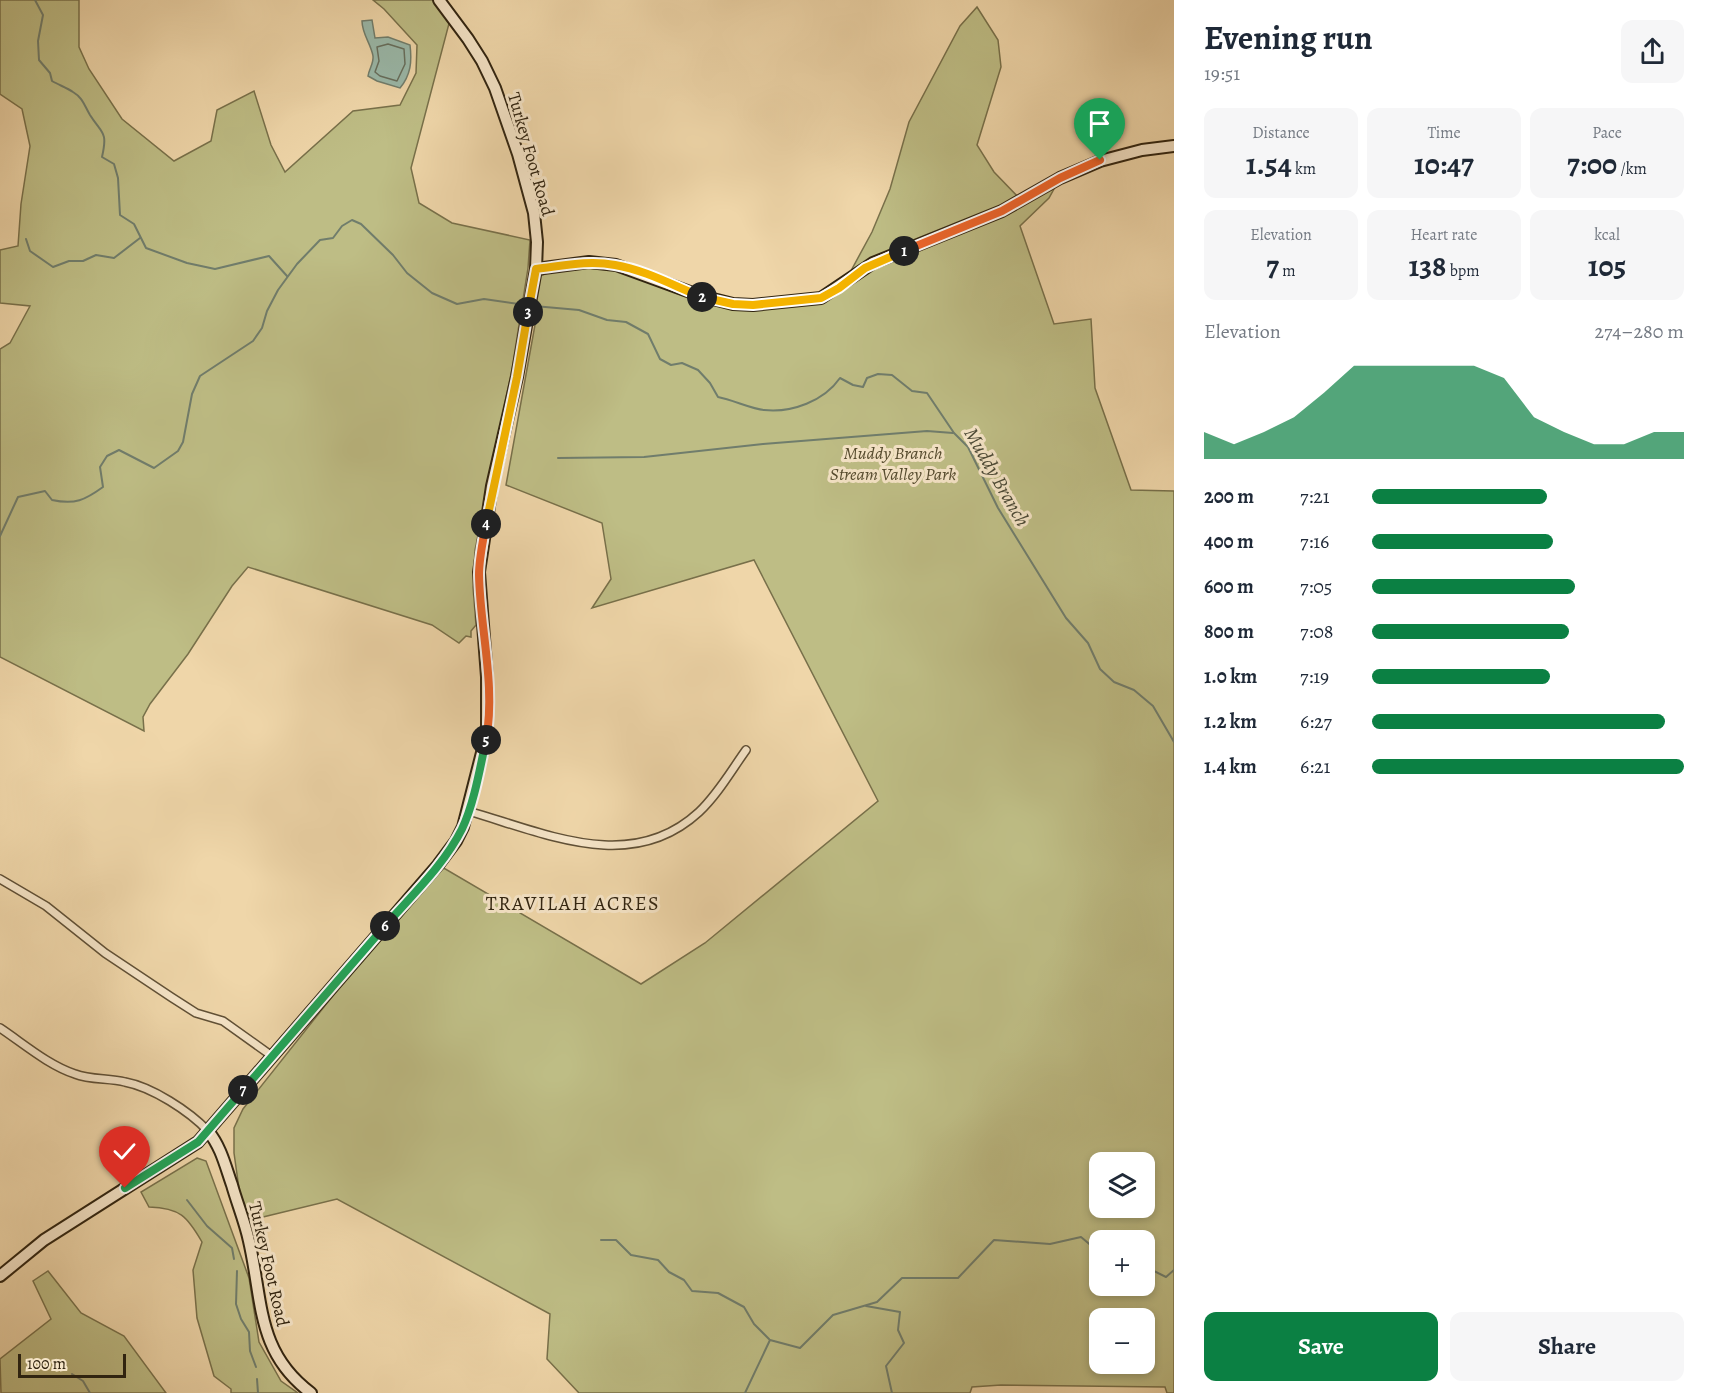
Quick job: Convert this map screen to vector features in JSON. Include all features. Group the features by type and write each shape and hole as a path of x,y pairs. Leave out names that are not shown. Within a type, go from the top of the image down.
{"street":[{"name":"Turkey Foot Road","path":"311,1393 294,1380 280,1362 265,1328 249,1241 220,1148 208,1131 438,865 456,841 468,812 483,756 488,718 479,572 482,543 492,486 517,377 536,269 537,242 534,213 518,153 495,88 468,39 439,0"},
{"path":"536,269 589,262 616,265 701,296 733,304 753,305 821,298 873,263 1002,211 1060,178 1100,160 1142,150 1174,146"},
{"path":"468,812 573,842 599,846 634,845 670,833 698,812 712,798 746,750"},
{"path":"0,879 46,906 105,953 171,997 196,1013 223,1021 272,1056"},
{"path":"0,1028 61,1069 78,1076 127,1082 148,1088 194,1118 208,1131 190,1148 44,1240 0,1276"}],"green space":[{"path":"0,0 79,0 79,47 89,69 122,119 174,161 211,141 217,110 254,91 271,145 285,172 353,111 400,105 416,73 417,45 373,0 439,0 451,16 411,168 419,203 452,223 530,240 528,268 512,369 475,550 473,587 476,625 471,631 471,637 466,636 459,643 432,625 248,567 232,586 188,654 150,704 143,717 144,731 0,657 0,349 10,343 30,306 0,303 0,250 18,246 21,204 30,146 22,109 0,94"},
{"name":"Muddy Branch Stream Valley Park","path":"977,7 998,40 1001,67 977,145 994,172 1021,200 1060,178 1049,198 1020,226 1054,324 1091,319 1095,388 1131,490 1174,491 1174,1393 1167,1393 1165,1387 1001,1385 972,1387 970,1393 579,1393 547,1359 550,1314 337,1199 263,1217 244,1224 234,1153 234,1128 243,1109 343,983 442,867 641,984 705,943 878,801 754,560 592,608 611,579 602,523 506,485 537,314 533,312 540,276 550,272 589,268 614,270 639,275 734,308 840,291 872,232 890,189 909,122 960,26"},
{"path":"197,1158 206,1161 249,1278 259,1342 281,1381 298,1393 231,1393 231,1389 214,1376 197,1318 193,1270 202,1242 182,1215 168,1209 149,1207 141,1192"},
{"path":"48,1271 81,1313 124,1336 166,1393 1,1393 0,1359 51,1319 33,1281"}],"water":[{"path":"372,20 375,38 388,37 410,45 410,68 400,88 368,76 373,56 362,21"}],"waterway":[{"path":"35,0 43,15 38,41 39,60 50,73 52,81 79,97 103,133 102,157 114,164 118,178 120,215 134,224 146,248 187,263 215,269 269,256 287,276"},
{"name":"Muddy Branch","path":"0,536 18,497 45,491 52,500 73,502 103,487 100,467 107,456 119,450 154,468 178,451 183,442 192,394 200,376 253,341 262,328 267,311 278,290 297,264 320,240 333,238 342,226 352,220 361,224 393,255 407,273 432,293 457,304 484,299 526,305"},
{"path":"26,239 30,251 53,267 69,261 83,261 96,255 114,258 140,238"},
{"name":"Muddy Branch","path":"534,306 579,310 607,320 626,322 648,334 660,359 671,365 682,363 698,370 710,383 718,397 759,409 785,410 807,404 825,393 840,378 863,387 867,378 878,374 892,375 912,391 927,393 954,433 968,447 998,508 1066,618 1088,643 1100,669 1114,682 1134,690 1153,706 1174,742"},
{"path":"558,458 644,457 763,444 927,431 953,433"},
{"path":"187,1200 207,1226 232,1248 234,1259"},
{"path":"745,1393 770,1340 800,1348 833,1315 877,1302 902,1278 958,1278 994,1240 1050,1244 1081,1237 1089,1244"},
{"path":"601,1240 616,1240 631,1255 658,1260 669,1272 684,1280 692,1291 718,1293 744,1307 754,1324 769,1339"},
{"path":"1155,1272 1166,1277 1174,1270"},
{"path":"237,1271 236,1304 249,1332 250,1351 256,1367"},
{"path":"866,1306 900,1312 898,1330 904,1343 886,1366 892,1393"},
{"path":"72,1374 83,1381 90,1393"},
{"path":"257,1379 258,1393"}],"district":[{"name":"TRAVILAH ACRES","path":"573,903"}],"route":[{"path":"125,1188 202,1138 438,865 456,841 463,827 483,756 487,733 487,676 479,572 482,543 492,486 517,377 536,269 589,262 616,265 701,296 733,304 753,305 821,298 873,263 1002,211 1060,178 1100,160"}]}
